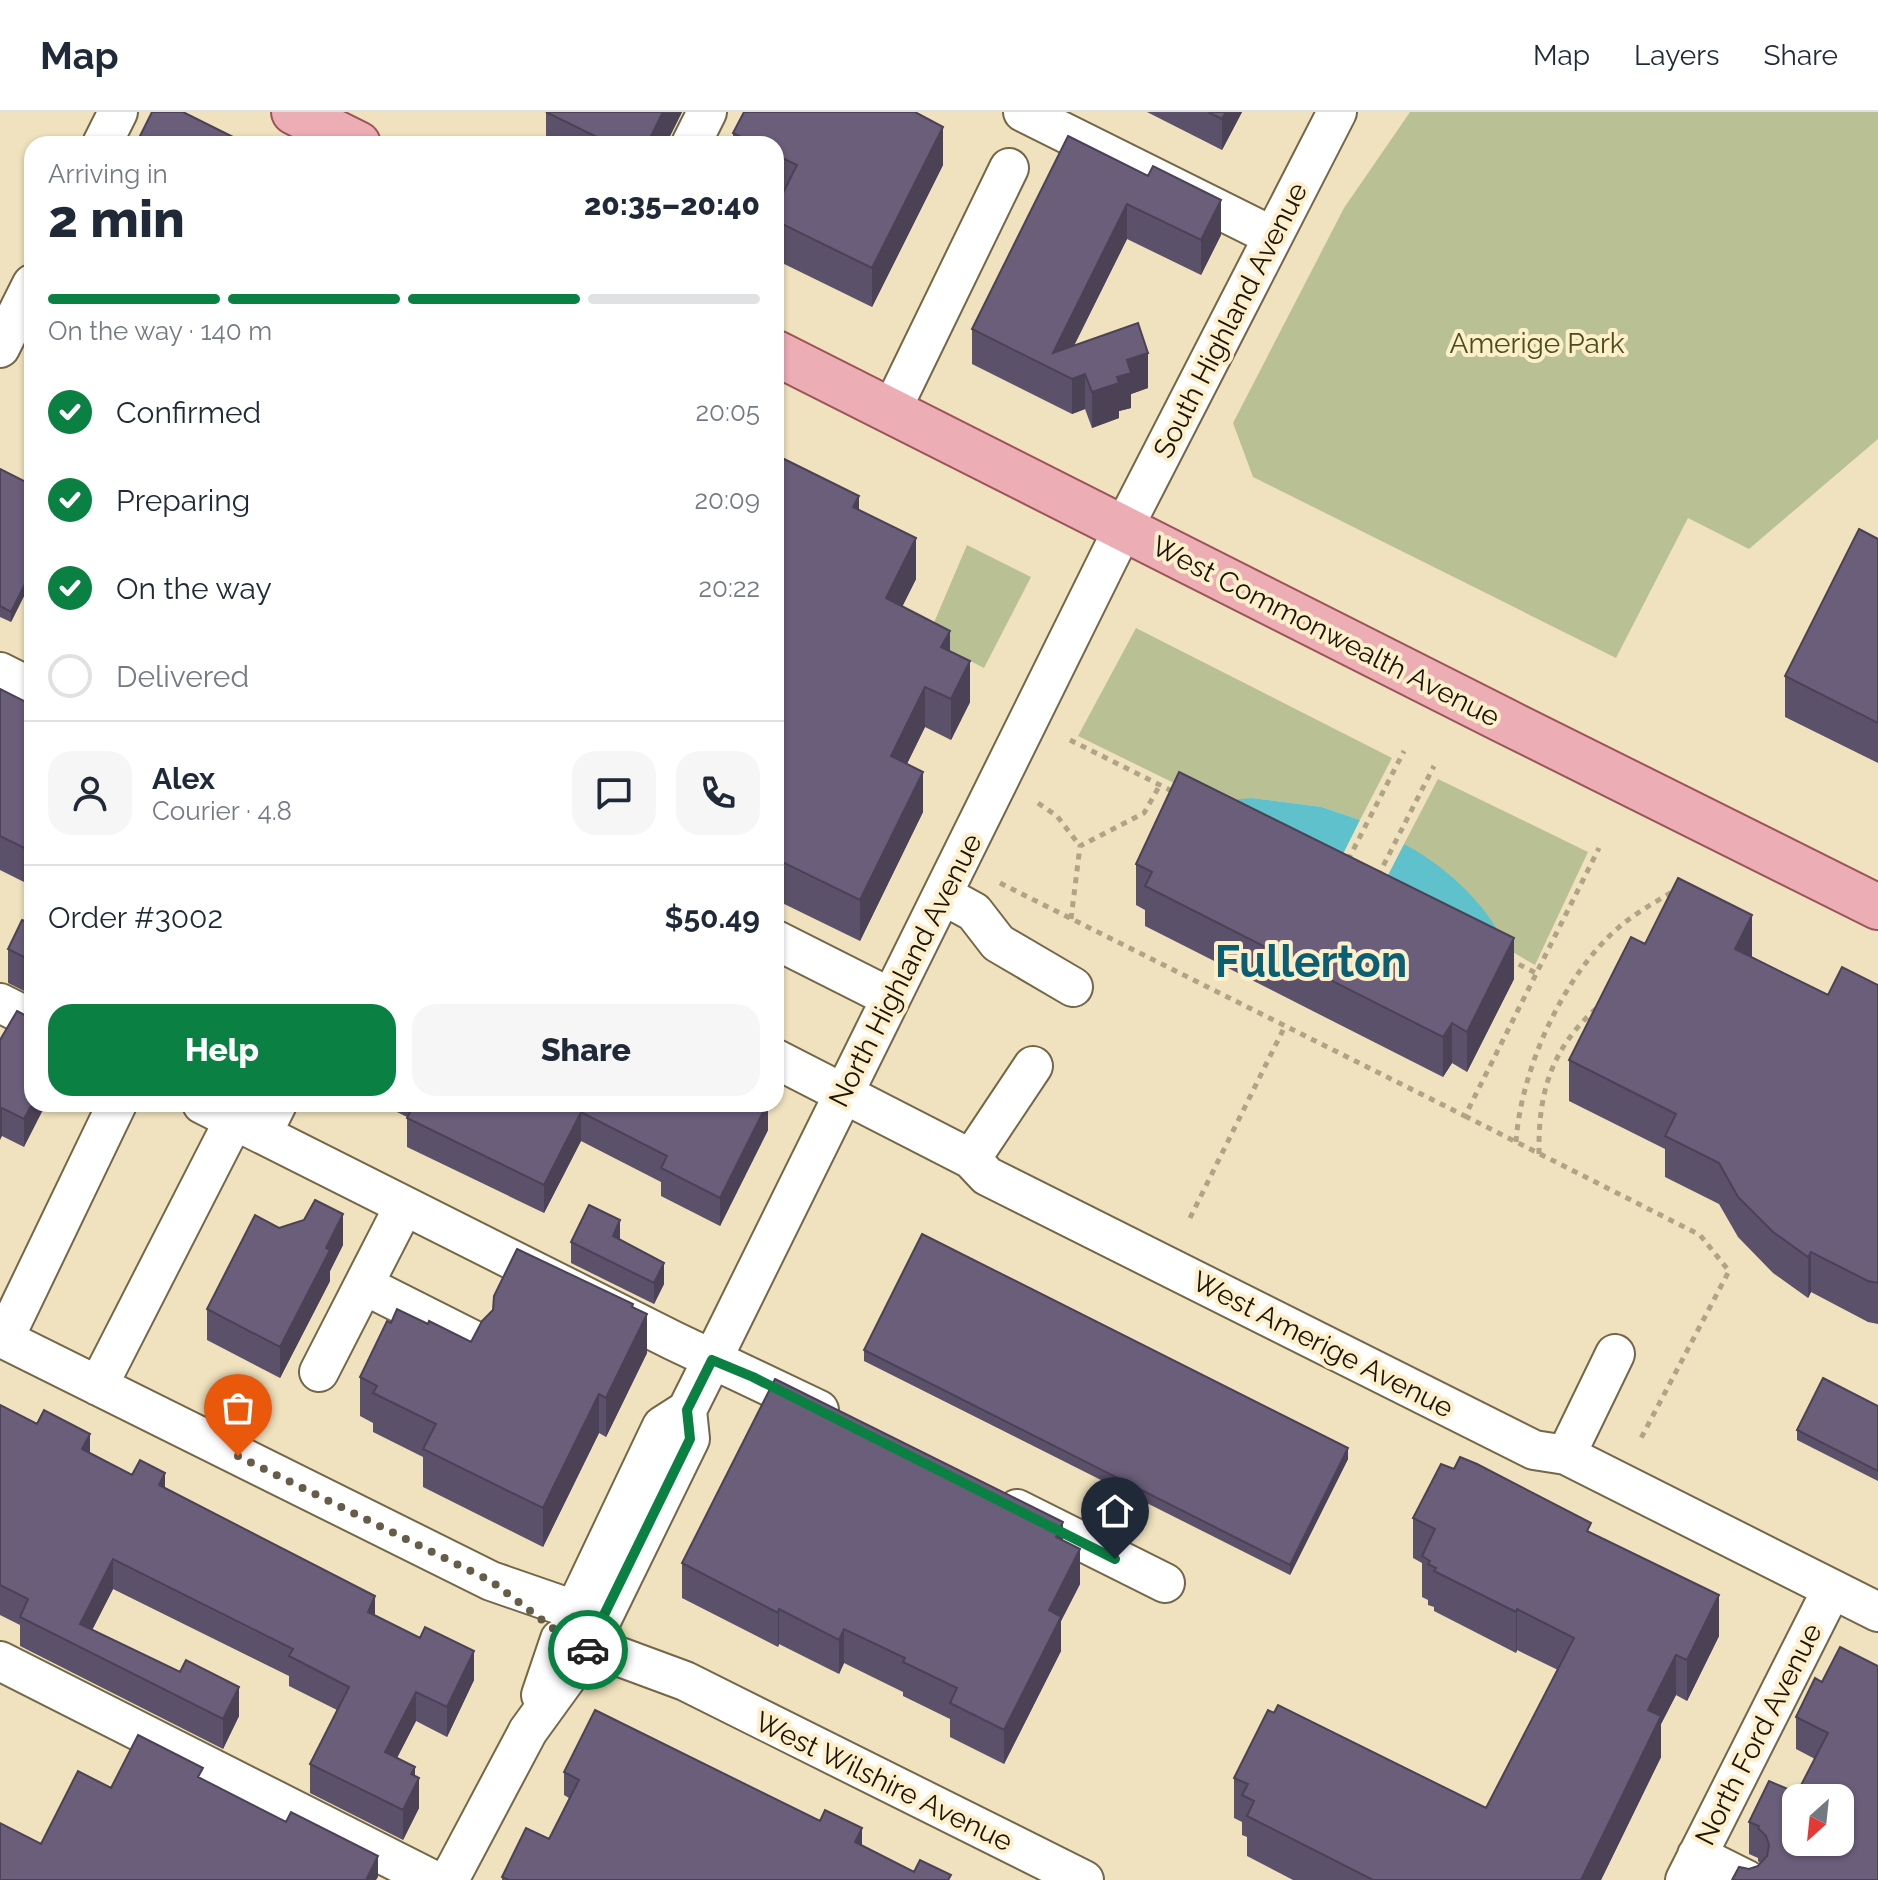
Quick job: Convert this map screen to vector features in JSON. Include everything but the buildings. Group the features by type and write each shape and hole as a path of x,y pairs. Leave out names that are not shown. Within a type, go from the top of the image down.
{"main road":[{"path":"294,112 342,136"},
{"name":"West Commonwealth Avenue","path":"784,357 1878,907"}],"street":[{"path":"106,136 118,112"},
{"path":"695,136 707,112"},
{"path":"1023,112 1272,236"},
{"name":"South Highland Avenue","path":"1123,529 1337,112"},
{"path":"891,411 1009,168"},
{"path":"9,347 24,306"},
{"name":"North Highland Avenue","path":"449,1880 581,1628 662,1426 687,1410 1123,529"},
{"path":"0,672 24,684"},
{"path":"943,895 974,912 998,943 1073,987"},
{"path":"784,944 891,998"},
{"path":"0,1003 24,1015"},
{"name":"West Amerige Avenue","path":"784,1063 971,1159 987,1176 1534,1450 1566,1455 1878,1612"},
{"path":"971,1159 1033,1066"},
{"path":"2,1338 113,1112"},
{"path":"98,1386 244,1115 404,1206 851,1426"},
{"path":"319,1372 404,1206"},
{"path":"364,1285 473,1340"},
{"name":"West Wilshire Avenue","path":"2,1338 1084,1880"},
{"path":"1566,1455 1615,1354"},
{"path":"990,1496 1165,1583"},
{"name":"North Ford Avenue","path":"1691,1867 1832,1589"},
{"path":"0,1661 433,1880"},
{"path":"1691,1867 1747,1880"}],"path":[{"path":"1070,740 1182,796"},
{"path":"1348,862 1404,751"},
{"path":"1378,877 1434,766"},
{"path":"1080,846 1144,813 1160,785"},
{"path":"1038,803 1057,816 1080,846 1071,919"},
{"path":"1465,1116 1599,848"},
{"path":"998,882 1700,1235 1729,1271 1639,1442"},
{"path":"1516,1142 1525,1090 1537,1053 1553,1018 1595,951 1620,927 1679,887"},
{"path":"1495,953 1536,973"},
{"path":"1539,1154 1540,1108 1555,1061 1585,1018 1609,999"},
{"path":"1190,1218 1285,1026"}],"green space":[{"name":"Amerige Park","path":"1410,112 1878,112 1878,439 1749,549 1688,518 1616,658 1253,477 1233,423 1344,208"},
{"path":"967,545 1031,577 984,668 927,639"},
{"path":"1136,628 1392,758 1360,820 1322,807 1252,798 1227,809 1078,736"},
{"path":"1438,779 1588,852 1535,965 1497,943 1404,844"}],"water":[{"path":"1252,798 1322,807 1360,820 1338,864 1232,800"},
{"path":"1404,844 1458,883 1481,907 1500,934 1383,885"}],"way so far":[{"path":"238,1456 491,1581 558,1632 564,1645 578,1651 588,1650"}],"district":[{"name":"Fullerton","path":"1311,962"}],"route":[{"path":"588,1650 599,1642 604,1627 602,1619 690,1439 687,1410 712,1360 753,1377 1115,1559"}]}
